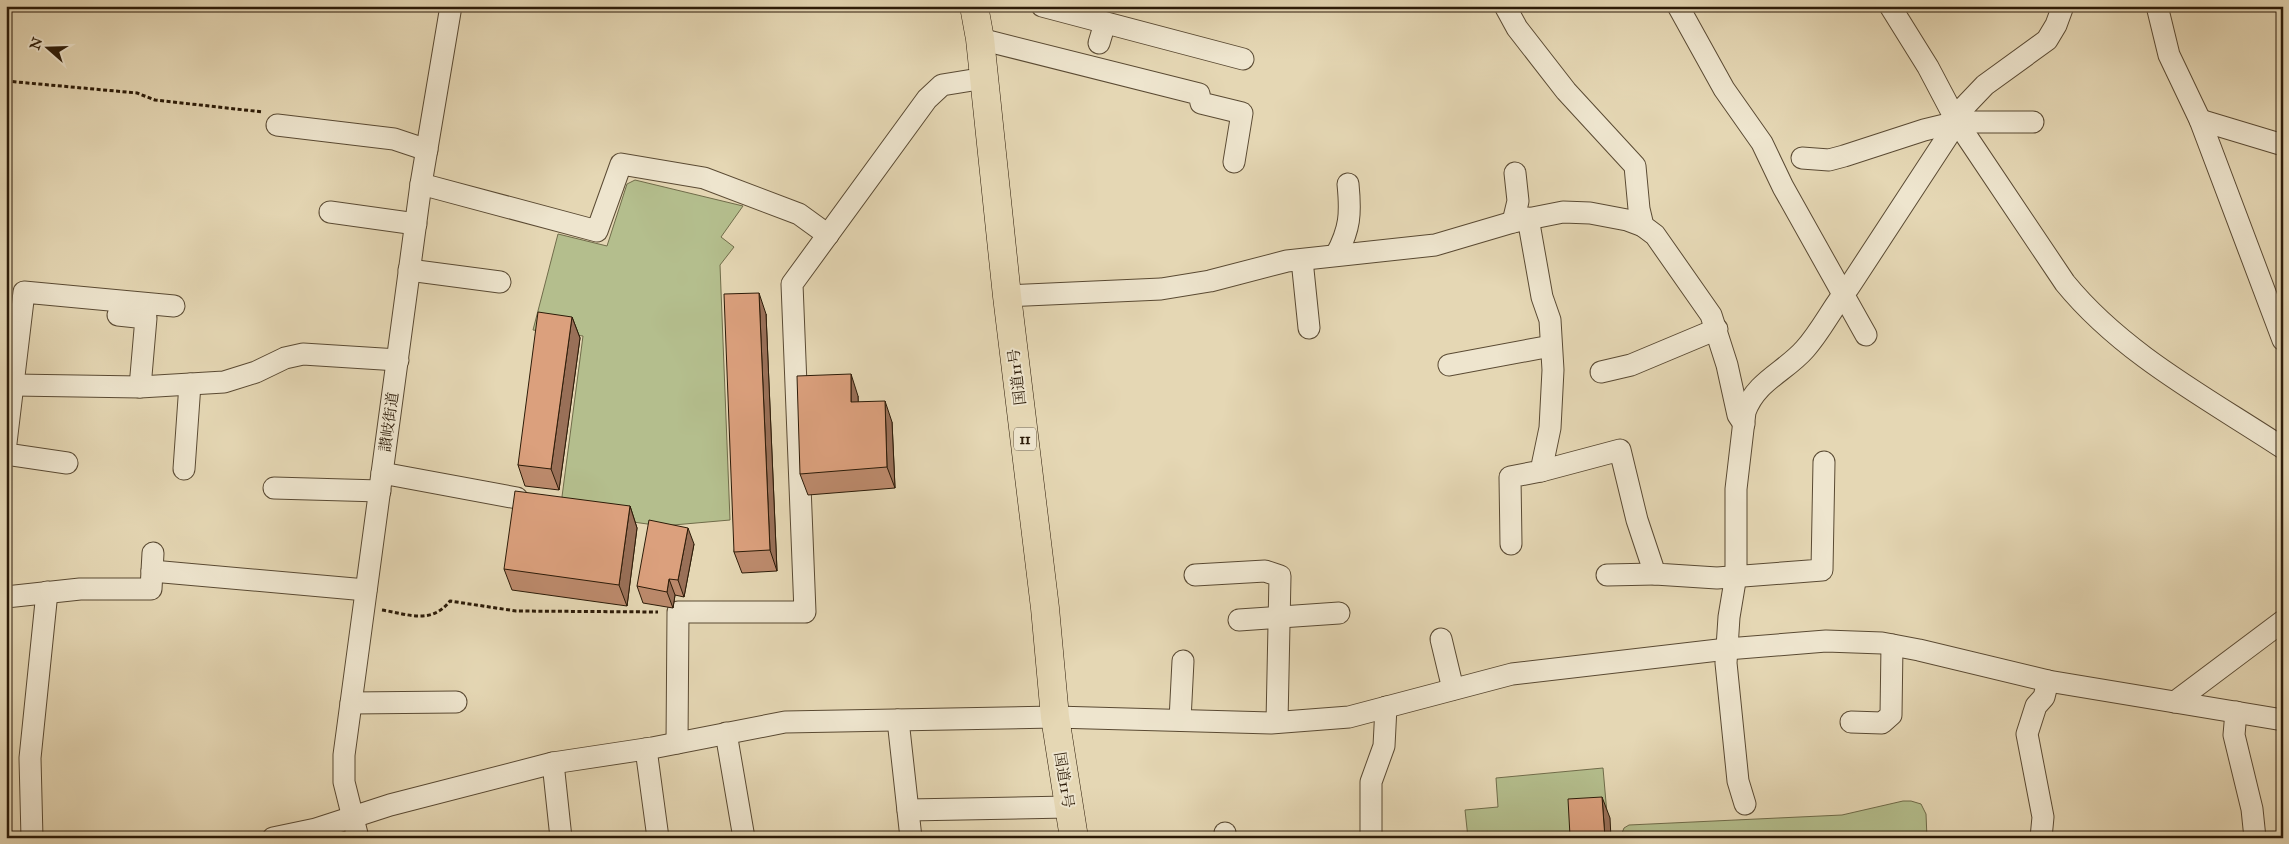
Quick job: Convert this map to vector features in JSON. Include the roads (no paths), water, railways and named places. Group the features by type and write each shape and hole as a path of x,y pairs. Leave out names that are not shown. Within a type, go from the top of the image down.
{"highway":[{"name":"国道11号","path":"974,6 985,78 1008,296 1045,608 1054,717 1074,838"}],"street":[{"name":"讃岐街道","path":"358,838 344,782 344,756 421,184 451,6"},
{"path":"1042,6 1105,23 1191,56 1243,59"},
{"path":"1504,6 1517,28 1566,91 1635,166 1639,209 1643,226"},
{"path":"1678,6 1724,89 1762,142 1783,187 1866,334"},
{"path":"1890,6 1928,67 1956,122 2065,283 2085,307 2135,351 2283,448"},
{"path":"1745,804 1738,781 1727,649 1736,575 1736,489 1747,406 1755,391 1804,351 1844,293 1964,107 1985,85 2047,40 2063,6"},
{"path":"2157,6 2169,54 2200,120 2283,340"},
{"path":"1099,43 1105,23"},
{"path":"980,39 1199,94 1201,103 1242,113 1234,162"},
{"path":"677,743 678,612 805,612 792,284 926,99 942,85 985,78"},
{"path":"274,119 394,139 427,150"},
{"path":"2200,120 2283,145"},
{"path":"1802,158 1829,160 1924,130 1956,122 2033,122"},
{"path":"421,184 597,231 621,164 704,178 799,214 828,235"},
{"path":"1515,173 1520,220 1550,320 1553,370 1550,428 1541,471"},
{"path":"1336,255 1346,236 1350,212 1348,184"},
{"path":"330,212 416,224"},
{"path":"1008,296 1161,289 1210,281 1302,260 1435,245 1520,220 1563,212 1627,220 1643,226 1655,235 1711,315 1738,415 1744,424"},
{"path":"1302,260 1309,328"},
{"path":"409,270 500,282"},
{"path":"7,432 14,385 14,309 24,292 174,306"},
{"path":"14,309 45,308 146,318 140,387"},
{"path":"1601,372 1630,365 1716,329"},
{"path":"1449,364 1551,346"},
{"path":"14,385 140,387 224,382 256,372 285,358 303,354 398,360"},
{"path":"184,469 190,384"},
{"path":"1511,544 1510,477 1541,471 1620,450 1637,520 1655,574"},
{"path":"6,454 67,463"},
{"path":"1607,575 1655,574 1717,578 1736,575 1822,570 1824,462"},
{"path":"274,488 381,482 517,498"},
{"path":"6,597 80,589 152,589 153,562 365,598"},
{"path":"1195,575 1265,572 1280,576 1277,722"},
{"path":"32,838 30,758 47,592"},
{"path":"1239,620 1339,613"},
{"path":"2175,702 2283,621"},
{"path":"1440,639 1453,690"},
{"path":"273,838 316,829 352,816 553,764 646,749 784,722 1054,717 1277,722 1348,717 1512,674 1727,649 1826,641 1892,645 2048,681 2283,720"},
{"path":"1851,722 1882,723 1891,715 1892,645"},
{"path":"1180,720 1183,661"},
{"path":"2041,838 2043,817 2032,748 2027,734 2036,706 2044,697 2048,681"},
{"path":"351,702 456,702"},
{"path":"1370,838 1371,782 1384,746 1386,707"},
{"path":"2236,712 2234,735 2252,809 2254,838"},
{"path":"898,720 911,838"},
{"path":"726,733 744,838"},
{"path":"646,749 658,838"},
{"path":"553,764 561,838"},
{"path":"908,810 1068,807"}]}
